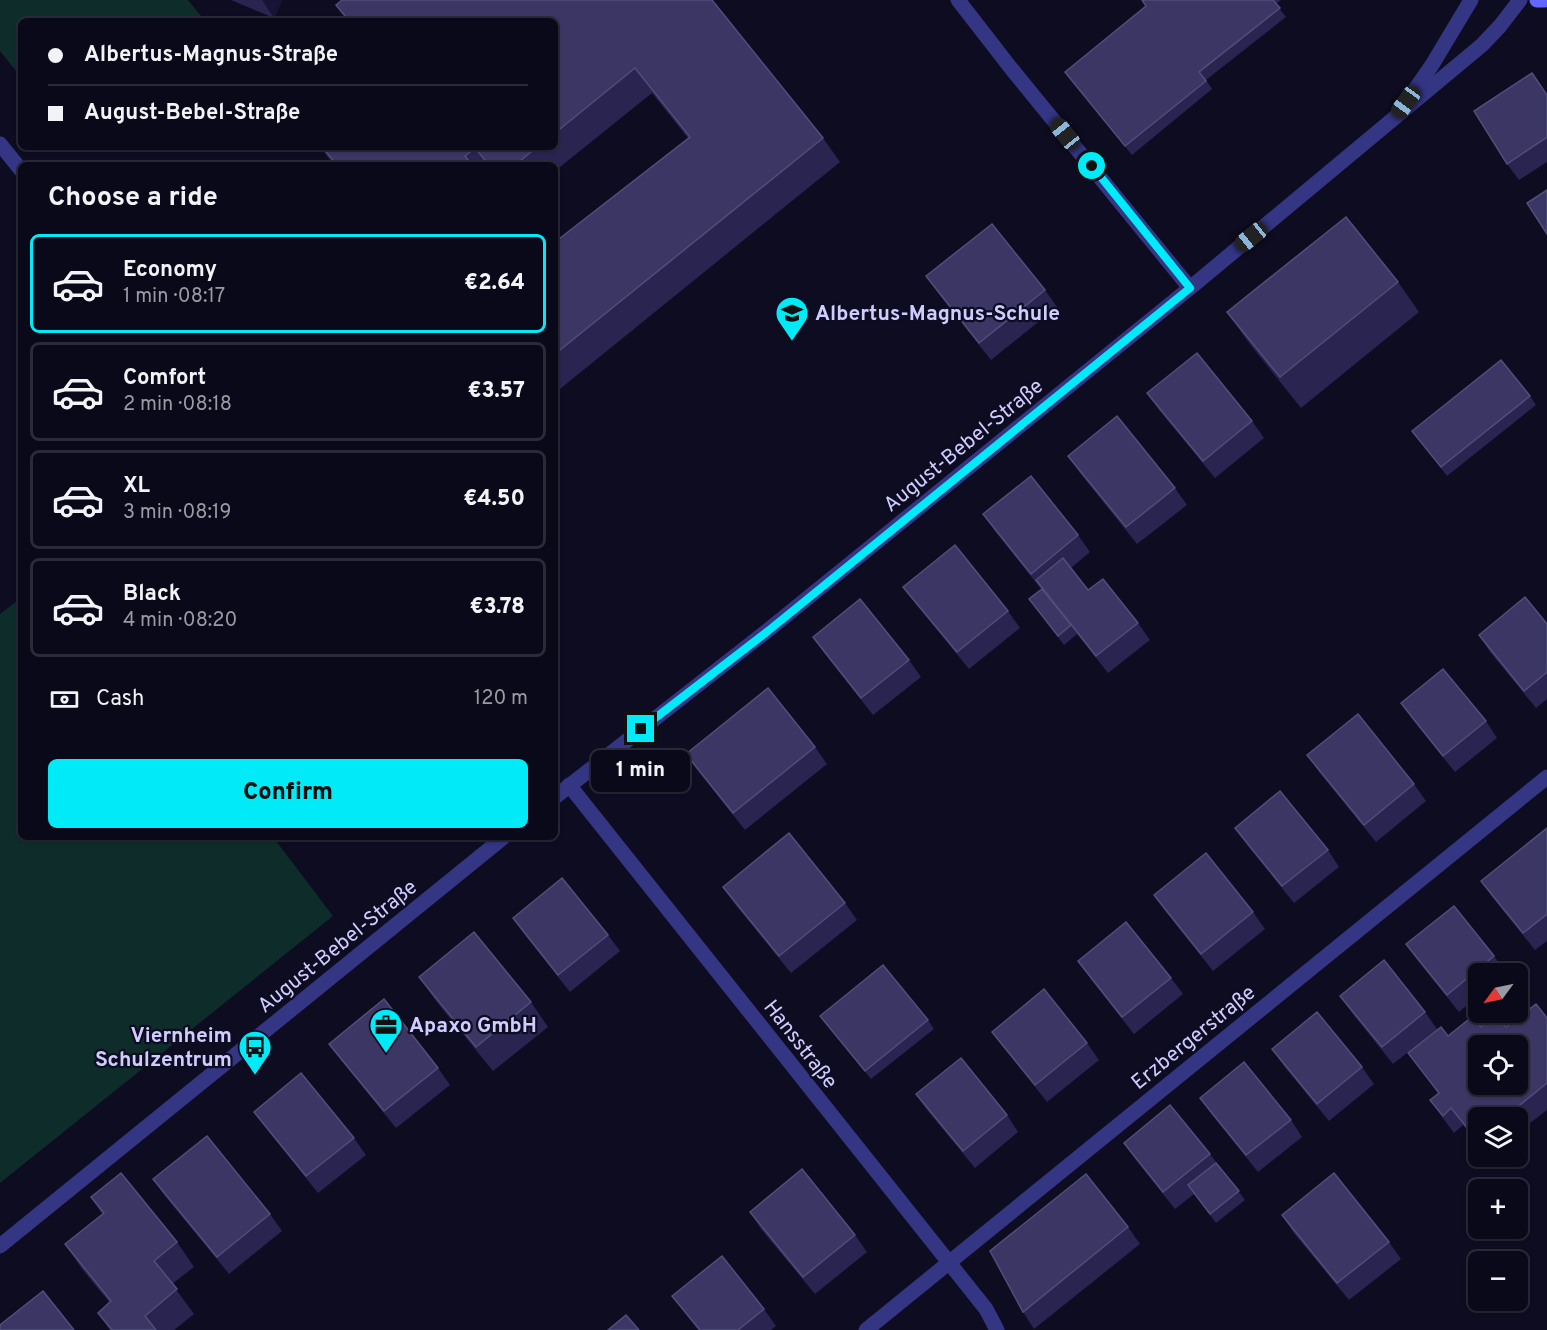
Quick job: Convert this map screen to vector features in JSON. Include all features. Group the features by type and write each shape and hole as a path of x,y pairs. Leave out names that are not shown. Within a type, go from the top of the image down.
{"street":[{"path":"958,0 1190,288"},
{"name":"August-Bebel-Straße","path":"1393,120 1432,65 1471,0"},
{"name":"August-Bebel-Straße","path":"558,795 768,631 1190,288 1482,45 1520,0"},
{"path":"1537,0 1544,0"},
{"path":"0,144 18,166"},
{"name":"Erzbergerstraße","path":"866,1330 1547,777"},
{"name":"Hansstraße","path":"569,786 986,1309 997,1330"},
{"name":"August-Bebel-Straße","path":"0,1246 500,840"}],"green space":[{"path":"0,0 188,0 203,18 18,18 18,73 0,51"},
{"path":"18,600 18,840 275,840 333,916 0,1183 0,614"}],"building":[{"path":"342,0 712,0 823,138 558,352 558,240 690,137 635,68 558,131 558,18 343,18 345,16 336,5"},
{"path":"1142,0 1273,0 1280,8 1199,72 1206,81 1125,146 1065,72 1146,6"},
{"path":"1532,73 1547,95 1547,137 1507,164 1474,111"},
{"path":"324,150 472,150 465,156 470,162 334,162"},
{"path":"477,150 533,150 519,162 487,162"},
{"path":"1547,190 1547,234 1527,203"},
{"path":"1346,217 1398,282 1280,377 1227,312"},
{"path":"992,224 1045,290 979,343 926,276"},
{"path":"1197,353 1252,421 1203,461 1147,393"},
{"path":"1501,360 1530,396 1441,467 1412,431"},
{"path":"1117,416 1175,488 1126,527 1068,456"},
{"path":"1031,476 1078,535 1031,574 983,514"},
{"path":"955,545 1008,611 957,652 903,587"},
{"path":"1063,558 1088,590 1103,579 1138,623 1096,656 1036,580"},
{"path":"1042,589 1071,625 1058,636 1029,599"},
{"path":"1525,597 1547,624 1547,672 1524,691 1479,635"},
{"path":"860,599 909,660 861,698 813,637"},
{"path":"1443,669 1486,721 1443,756 1401,703"},
{"path":"768,688 815,747 733,813 686,754"},
{"path":"1358,714 1414,784 1364,825 1307,755"},
{"path":"1280,791 1328,850 1282,886 1235,828"},
{"path":"1547,828 1547,914 1523,933 1481,881"},
{"path":"789,833 845,903 779,956 723,887"},
{"path":"1206,853 1253,912 1201,954 1154,895"},
{"path":"562,878 608,935 558,975 513,918"},
{"path":"1454,906 1494,956 1486,963 1468,963 1468,978 1447,995 1406,944"},
{"path":"1126,922 1171,978 1122,1017 1078,961"},
{"path":"474,932 531,1002 476,1047 419,977"},
{"path":"1384,960 1425,1012 1382,1047 1340,996"},
{"path":"883,965 928,1020 865,1071 820,1016"},
{"path":"1044,989 1087,1043 1035,1085 992,1032"},
{"path":"384,999 438,1068 384,1111 329,1044"},
{"path":"1536,1004 1547,1018 1547,1083 1517,1107 1468,1107 1468,1129 1451,1108 1443,1116 1430,1100 1439,1093 1408,1053 1441,1027 1448,1036 1468,1020 1468,1023 1478,1023 1481,1027 1486,1023 1503,1023 1506,1027 1511,1023 1528,1023 1528,1010"},
{"path":"1317,1012 1362,1067 1317,1104 1272,1049"},
{"path":"961,1058 1007,1115 963,1151 916,1094"},
{"path":"1244,1062 1291,1120 1246,1155 1200,1098"},
{"path":"301,1073 354,1138 306,1176 254,1112"},
{"path":"1170,1105 1210,1154 1163,1192 1124,1143"},
{"path":"207,1136 270,1214 217,1257 153,1179"},
{"path":"1216,1163 1239,1191 1210,1214 1188,1185"},
{"path":"802,1169 855,1235 803,1277 750,1212"},
{"path":"121,1173 177,1242 154,1261 177,1289 145,1316 156,1330 112,1330 98,1313 111,1301 65,1244 104,1213 91,1197"},
{"path":"1334,1173 1389,1242 1337,1283 1282,1215"},
{"path":"1086,1174 1128,1227 1023,1312 990,1251"},
{"path":"722,1256 764,1309 738,1330 700,1330 672,1296"},
{"path":"43,1291 74,1330 0,1330 0,1325"},
{"path":"626,1315 639,1330 608,1330"}],"place":[{"name":"Albertus-Magnus-Schule","path":"792,342"},
{"name":"Apaxo GmbH","path":"386,1054"},
{"name":"Viernheim Schulzentrum","path":"255,1076"}],"route":[{"path":"641,729 768,631 1190,288 1092,166"}]}
